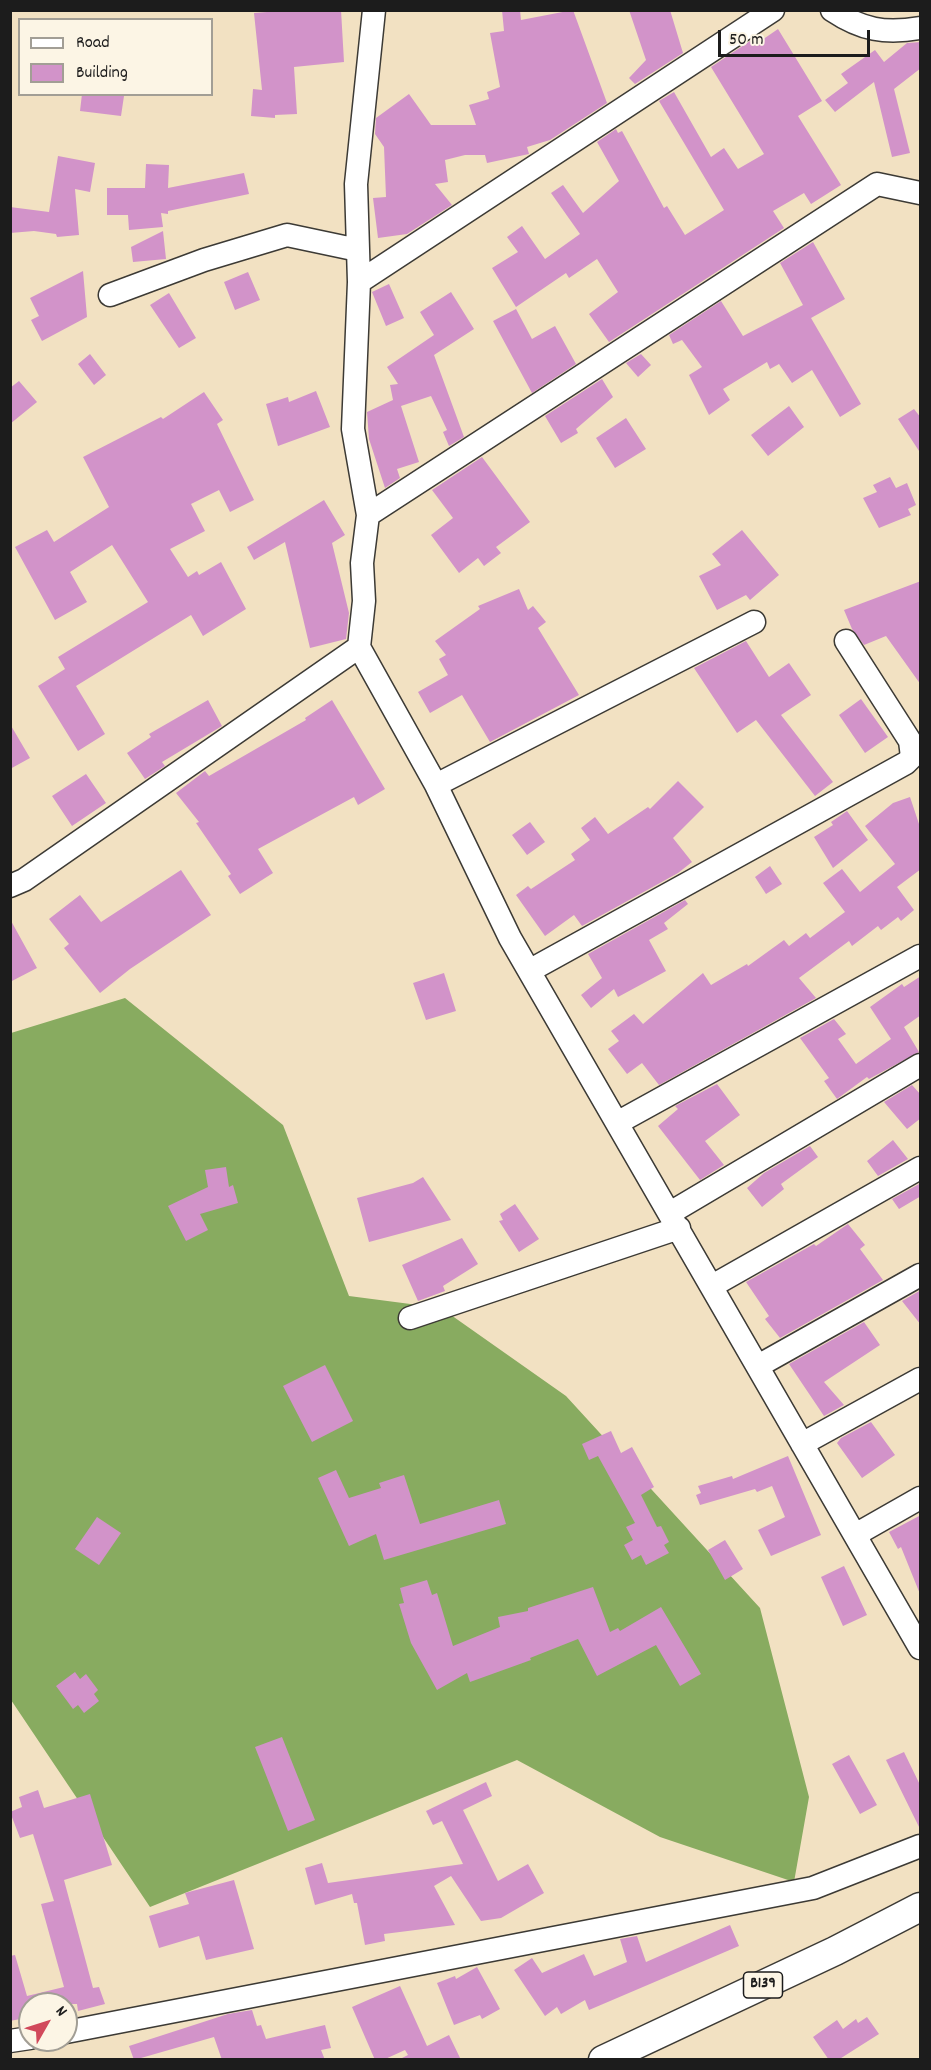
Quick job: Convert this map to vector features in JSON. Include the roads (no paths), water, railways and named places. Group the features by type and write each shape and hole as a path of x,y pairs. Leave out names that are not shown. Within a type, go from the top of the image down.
{"main road":[{"name":"B139","path":"603,2060 836,1951 921,1907"}],"street":[{"path":"374,10 356,184 359,282 353,429 368,515 362,563 364,601 359,647 436,785 510,938 802,1444 918,1637"},
{"path":"359,282 772,10"},
{"path":"832,10 854,25 896,32 921,28"},
{"path":"368,515 877,184 921,193"},
{"path":"111,295 204,260 287,235 358,250"},
{"path":"436,785 754,622"},
{"path":"529,971 906,763 912,757 910,741 846,641"},
{"path":"10,886 24,880 359,647"},
{"path":"617,1124 921,956"},
{"path":"410,1318 674,1220 921,1065"},
{"path":"712,1286 921,1168"},
{"path":"758,1366 921,1275"},
{"path":"802,1444 921,1379"},
{"path":"855,1534 921,1498"},
{"path":"78,2030 813,1888 921,1846"}]}
